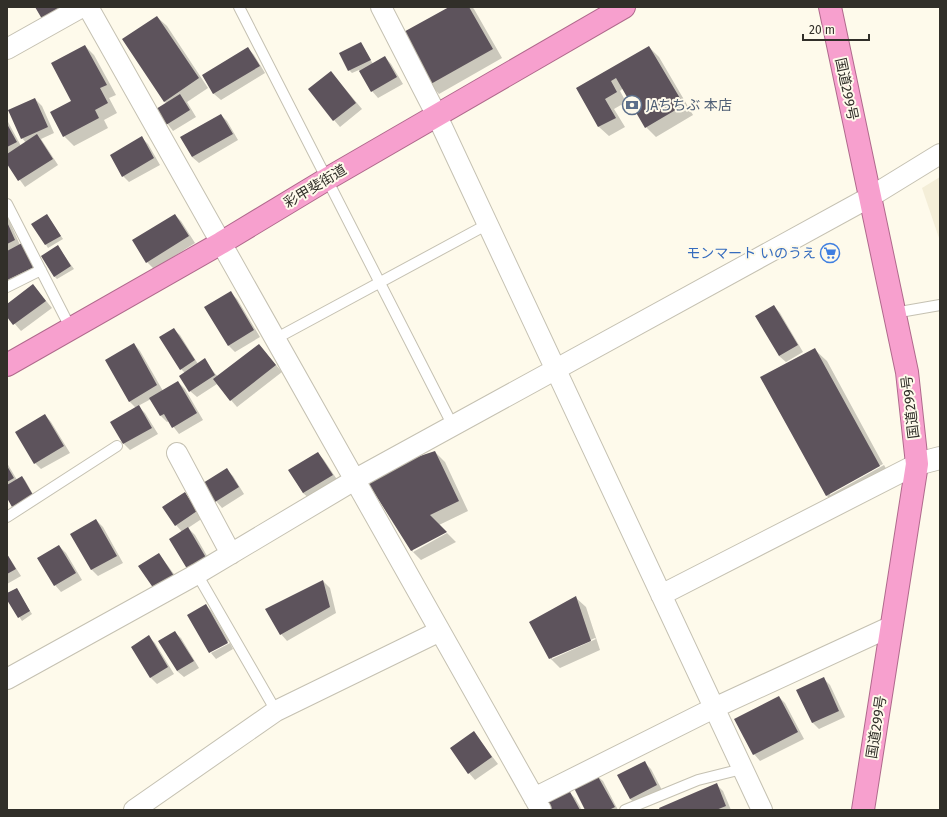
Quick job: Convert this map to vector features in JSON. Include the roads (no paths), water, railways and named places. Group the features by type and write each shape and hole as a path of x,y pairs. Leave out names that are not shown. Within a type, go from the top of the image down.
{"highway":[{"name":"彩甲斐街道","path":"7,365 221,243 327,179 624,7"},
{"name":"国道299号","path":"830,7 906,372 917,464 863,810"}],"street":[{"path":"7,48 82,7"},
{"path":"88,7 538,804 714,708 892,626"},
{"path":"381,7 437,116 762,810"},
{"path":"7,679 197,574 355,480 870,197 940,154"},
{"path":"177,453 231,554"},
{"path":"661,595 917,464 940,458"},
{"path":"134,810 276,711 440,631"}],"lane":[{"path":"238,7 453,426"},
{"path":"7,204 71,329"},
{"path":"275,339 488,224"},
{"path":"7,287 40,270"},
{"path":"894,313 940,305"},
{"path":"7,517 117,446"},
{"path":"197,574 276,711"},
{"path":"624,810 698,780 742,769"}],"place":[{"name":"JAちちぶ 本店","path":"632,105"},
{"name":"モンマート いのうえ","path":"830,253"}]}
